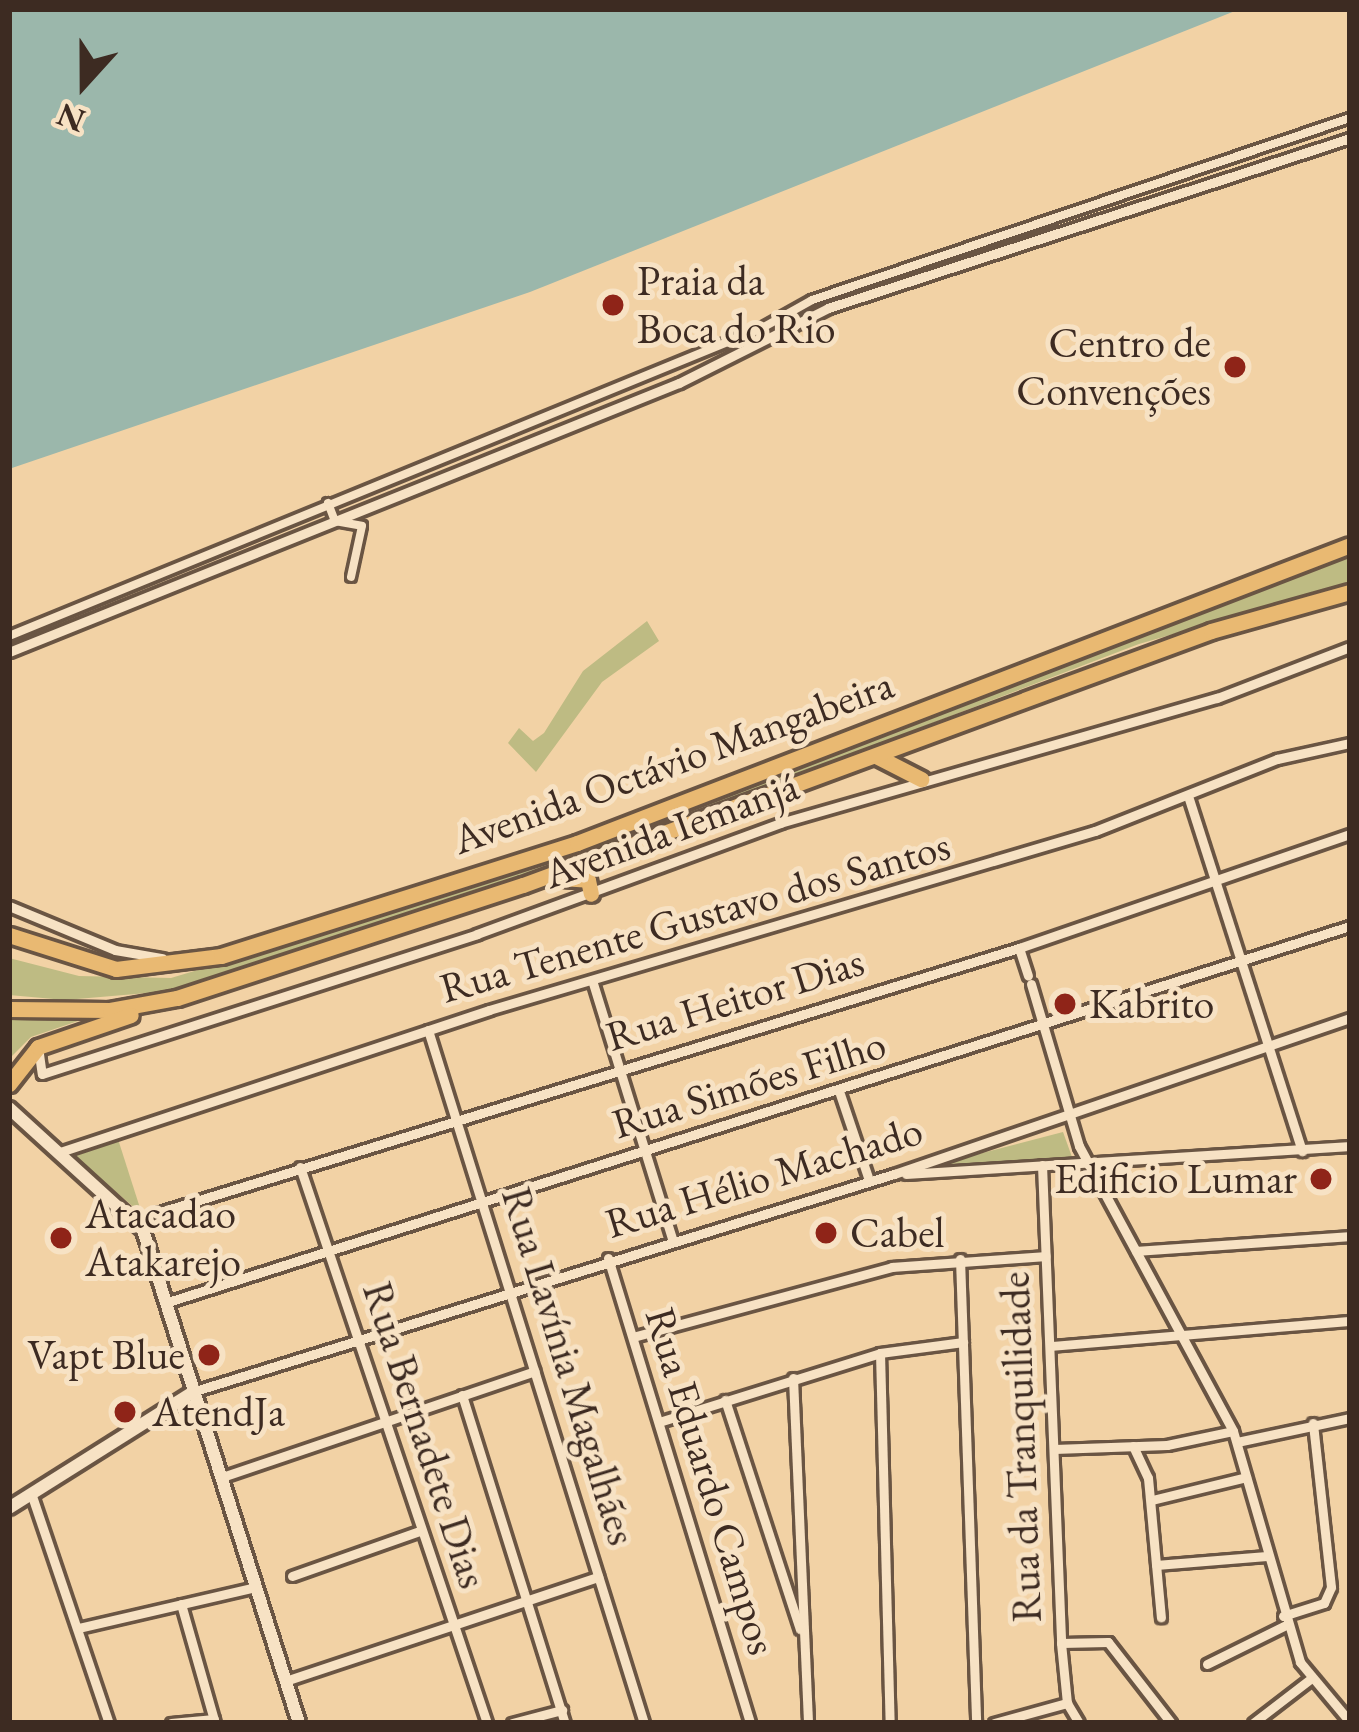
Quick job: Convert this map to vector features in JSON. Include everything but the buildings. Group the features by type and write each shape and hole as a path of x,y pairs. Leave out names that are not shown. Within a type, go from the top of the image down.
{"main road":[{"name":"Avenida Octávio Mangabeira","path":"9,934 116,969 221,956 577,843 1350,545"},
{"name":"Avenida Octávio Mangabeira","path":"9,1009 77,1012 177,998 523,885 1211,631 1350,592"},
{"path":"873,755 921,779"},
{"path":"523,885 572,875 588,880 591,894"},
{"path":"9,1084 38,1047 177,998"}],"street":[{"path":"9,636 762,328 812,301 1350,118"},
{"path":"9,652 735,359 828,308 1350,138"},
{"path":"328,503 335,521"},
{"path":"335,521 362,526 351,577"},
{"name":"Avenida Iemanjá","path":"38,1047 42,1074 591,894 921,779 1217,698 1350,646"},
{"name":"Rua Tenente Gustavo dos Santos","path":"57,1154 428,1030 869,903 1189,799 1251,767 1350,743"},
{"path":"1189,799 1302,1151"},
{"name":"Rua Heitor Dias","path":"136,1220 1019,948 1350,835"},
{"path":"9,906 134,955 221,956"},
{"name":"Rua Simões Filho","path":"168,1302 839,1091 1240,957 1350,926"},
{"path":"1019,948 1086,1161 1235,1437 1285,1620 1310,1681 1344,1721"},
{"path":"592,980 672,1238"},
{"name":"Rua Hélio Machado","path":"195,1391 356,1335 894,1174 1350,1018"},
{"name":"Rua Lavínia Magalhães","path":"428,1030 512,1287 644,1723"},
{"path":"839,1091 869,1180"},
{"path":"9,1108 44,1144 136,1220 168,1302 299,1723"},
{"path":"9,1130 44,1144"},
{"path":"894,1174 1350,1146"},
{"name":"Rua da Tranquilidade","path":"1042,1165 1061,1642 1067,1703 1079,1723"},
{"name":"Rua Bernadete Dias","path":"300,1167 487,1723"},
{"path":"1136,1251 1350,1236"},
{"path":"633,1336 867,1272 960,1259 1046,1256"},
{"name":"Rua Eduardo Campos","path":"608,1258 750,1723"},
{"path":"960,1259 976,1723"},
{"path":"1051,1346 1350,1321"},
{"path":"659,1422 880,1353 963,1342"},
{"path":"880,1353 890,1723"},
{"path":"222,1477 535,1371"},
{"path":"793,1378 808,1723"},
{"path":"9,1508 195,1391"},
{"path":"462,1395 565,1723"},
{"path":"725,1400 804,1639"},
{"path":"1054,1449 1235,1437 1350,1418"},
{"path":"1207,1664 1324,1603 1330,1587 1313,1423"},
{"path":"1133,1446 1152,1500 1161,1617"},
{"path":"1152,1500 1246,1478"},
{"path":"32,1496 109,1723"},
{"path":"292,1576 420,1531"},
{"path":"1156,1565 1267,1556"},
{"path":"288,1680 598,1576"},
{"path":"78,1628 256,1587"},
{"path":"172,1723 214,1721 181,1604"},
{"path":"1061,1642 1108,1642 1171,1723"},
{"path":"1253,1723 1310,1681"},
{"path":"994,1723 1067,1703"},
{"path":"512,1723 562,1710"}],"shaded area":[{"path":"9,9 1240,9 530,292 9,469"},
{"path":"1350,554 1350,583 1139,644 549,870 171,991 65,1000 9,995 9,958 79,976 171,978 547,865"},
{"path":"647,621 659,641 602,682 536,772 508,743 519,728 533,741 544,733 583,671"},
{"path":"9,1015 81,1020 31,1037 9,1059"},
{"path":"1063,1132 1072,1157 936,1165"},
{"path":"117,1136 140,1208 69,1152"}],"place":[{"name":"Praia da Boca do Rio","path":"613,305"},
{"name":"Centro de Convenções","path":"1235,367"},
{"name":"Kabrito","path":"1065,1004"},
{"name":"Edificio Lumar","path":"1321,1179"},
{"name":"Cabel","path":"826,1233"},
{"name":"Atacadao Atakarejo","path":"61,1238"},
{"name":"Vapt Blue","path":"209,1355"},
{"name":"AtendJa","path":"125,1412"}]}
